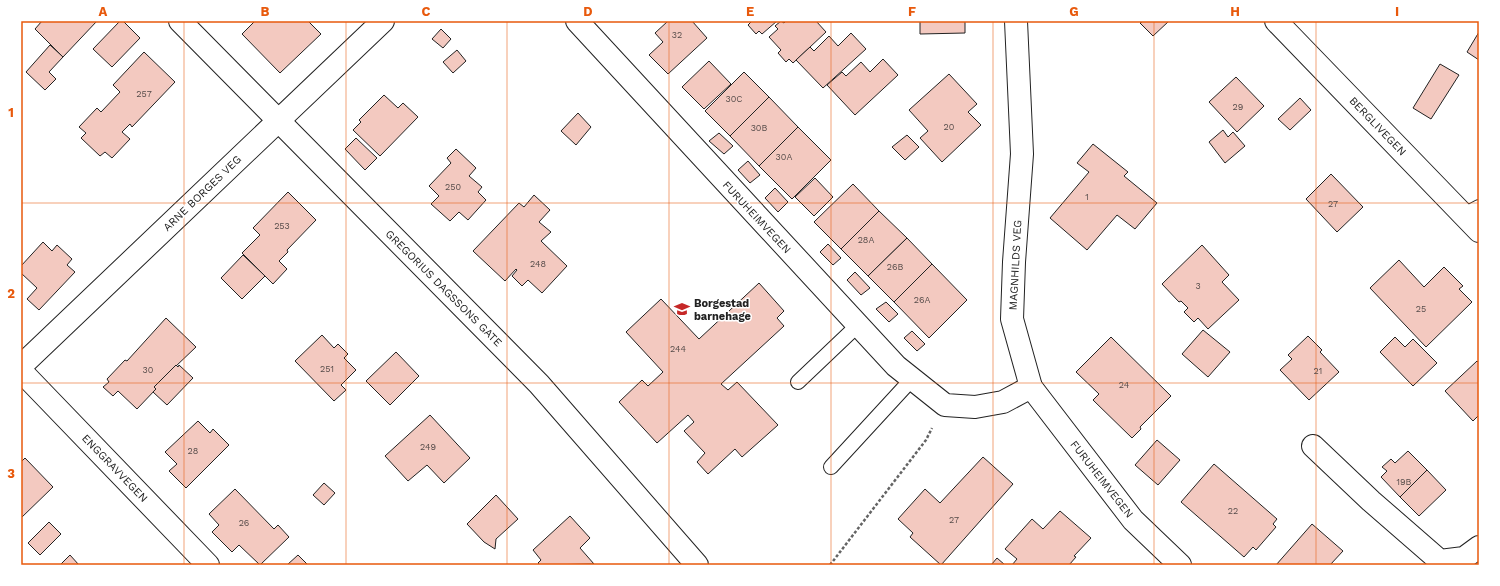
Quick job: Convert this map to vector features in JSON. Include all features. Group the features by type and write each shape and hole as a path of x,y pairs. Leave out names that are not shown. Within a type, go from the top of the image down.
{"street":[{"name":"GREGORIUS DAGSSONS GATE","path":"180,21 539,384 697,565"},
{"name":"ARNE BORGES VEG","path":"21,366 278,119 383,21"},
{"name":"FURUHEIMVEGEN","path":"577,21 896,366 945,405"},
{"name":"MAGNHILDS VEG","path":"1016,21 1022,154 1014,262 1012,319 1031,387"},
{"name":"BERGLIVEGEN","path":"1276,21 1471,211 1479,231"},
{"name":"ENGGRAVVEGEN","path":"21,371 208,565"},
{"name":"FURUHEIMVEGEN","path":"1031,387 1133,520 1180,565"},
{"path":"945,405 975,408 1003,402 1031,387"},
{"path":"1313,446 1371,501 1440,561 1464,558 1479,547"}],"lane":[{"path":"798,382 858,325"},
{"path":"831,467 912,379"}],"path":[{"path":"830,565 926,440 945,405"}],"building":[{"path":"42,21 97,21 63,57 35,29"},
{"path":"120,21 123,21 140,38 112,67 93,49"},
{"path":"255,21 308,21 321,34 280,73 242,34"},
{"path":"668,21 692,21 707,38 668,74 649,55 663,42 655,33"},
{"path":"750,21 777,21 762,34 759,31 756,34 748,25 751,22"},
{"path":"781,21 784,23 786,21 816,21 826,32 793,63 789,59 786,62 778,53 781,50 769,37 778,29 775,26"},
{"path":"920,21 965,21 965,33 920,34"},
{"path":"1143,21 1169,21 1153,36 1140,23"},
{"path":"441,29 451,39 443,48 432,39"},
{"path":"1479,32 1479,60 1467,52"},
{"path":"851,33 866,49 823,88 796,60 810,47 814,51 829,36 838,46"},
{"path":"50,45 63,57 49,72 56,79 45,90 26,72"},
{"path":"457,50 466,61 453,73 443,62"},
{"path":"144,52 175,82 132,127 130,124 122,132 130,139 112,158 105,152 100,156 81,138 86,133 79,127 97,108 101,112 120,92 113,85"},
{"path":"883,59 898,75 855,115 827,85 842,72 846,76 861,62 870,72"},
{"path":"709,61 731,84 704,109 682,87"},
{"path":"1440,64 1459,75 1431,119 1413,108"},
{"path":"744,72 769,97 730,136 705,111"},
{"path":"949,74 977,104 968,112 981,125 942,162 920,138 928,131 909,110"},
{"path":"1236,77 1264,106 1237,132 1209,102"},
{"path":"384,95 398,108 403,103 418,117 380,156 353,130 361,122 359,120"},
{"path":"769,97 798,127 759,166 730,136"},
{"path":"1300,98 1311,110 1290,130 1278,119"},
{"path":"578,113 591,127 576,145 561,131"},
{"path":"798,127 831,160 792,199 759,166"},
{"path":"1223,130 1228,137 1233,132 1245,146 1225,163 1209,142"},
{"path":"719,133 733,146 724,154 709,141"},
{"path":"907,135 919,147 905,160 892,147"},
{"path":"356,138 377,158 365,170 345,149"},
{"path":"1093,144 1128,172 1124,176 1157,203 1135,229 1117,215 1087,250 1050,218 1089,172 1077,163"},
{"path":"456,149 476,168 469,176 482,187 478,192 486,200 468,220 459,212 450,221 431,204 439,196 429,186 451,163 447,158"},
{"path":"748,161 760,175 750,183 738,170"},
{"path":"1331,174 1363,207 1337,232 1306,199"},
{"path":"815,178 833,197 814,216 795,197"},
{"path":"853,184 879,211 841,249 814,222"},
{"path":"775,188 788,202 778,212 765,198"},
{"path":"288,192 316,220 287,250 288,252 279,261 287,269 273,284 242,253 260,235 253,228"},
{"path":"534,195 550,210 539,222 551,232 541,241 567,266 542,293 528,280 522,286 512,276 517,270 516,269 505,281 473,251 519,203 524,207"},
{"path":"879,211 907,238 868,276 841,249"},
{"path":"907,238 932,264 894,302 868,276"},
{"path":"43,242 52,251 57,245 72,259 67,265 75,272 39,310 27,299 37,288 21,273 21,266"},
{"path":"828,244 841,258 833,265 820,252"},
{"path":"1202,245 1229,275 1222,282 1239,300 1208,329 1198,318 1194,322 1184,312 1188,308 1181,301 1179,302 1162,284"},
{"path":"243,255 265,276 242,299 221,278"},
{"path":"1399,260 1424,287 1444,267 1463,286 1459,289 1472,302 1426,347 1370,288"},
{"path":"932,264 967,300 929,338 894,302"},
{"path":"855,272 870,288 861,295 847,280"},
{"path":"759,283 784,311 777,318 784,326 721,384 728,390 737,382 778,425 742,457 735,449 708,474 697,462 705,453 684,431 694,422 688,415 657,443 619,402 642,380 648,386 663,372 626,332 661,299 699,339"},
{"path":"886,302 898,314 889,322 876,309"},
{"path":"166,318 196,347 154,387 156,389 137,409 118,391 113,396 103,387 109,382 107,379 125,360 127,361"},
{"path":"1203,330 1230,352 1208,377 1182,354"},
{"path":"912,331 925,344 917,351 904,338"},
{"path":"322,335 334,348 338,344 348,354 344,358 356,370 341,385 346,390 334,401 295,361"},
{"path":"1308,336 1322,350 1320,352 1339,372 1309,400 1280,370 1292,359 1288,355"},
{"path":"1111,337 1171,396 1140,427 1141,429 1132,438 1093,400 1099,394 1076,372"},
{"path":"1395,337 1405,347 1413,339 1437,363 1413,386 1380,352"},
{"path":"396,352 419,376 390,405 366,381"},
{"path":"1477,361 1479,363 1479,415 1473,421 1445,391"},
{"path":"176,365 178,367 179,365 193,378 167,405 153,392 156,389 154,387"},
{"path":"430,415 470,458 444,483 427,465 408,481 385,456"},
{"path":"198,421 210,433 213,429 229,445 186,488 169,471 177,464 165,452"},
{"path":"1157,440 1180,460 1158,485 1135,465"},
{"path":"1408,451 1427,470 1400,497 1381,477 1387,471 1382,467 1391,459 1395,463"},
{"path":"983,457 1013,484 941,565 910,537 913,533 898,519 925,489 940,503"},
{"path":"25,458 53,487 21,518 21,462"},
{"path":"1214,464 1277,519 1273,524 1276,527 1256,550 1253,547 1244,557 1181,502"},
{"path":"1427,470 1446,490 1419,516 1400,497"},
{"path":"324,483 335,493 324,505 313,495"},
{"path":"235,489 274,529 278,525 289,537 260,565 239,545 232,552 212,532 219,525 209,514"},
{"path":"496,495 518,519 496,539 495,549 484,542 467,524"},
{"path":"1060,511 1091,538 1074,556 1076,557 1069,565 1012,565 1017,559 1005,549 1032,519 1043,529"},
{"path":"570,516 590,538 580,548 594,564 540,565 538,563 541,560 533,550"},
{"path":"49,522 61,534 40,555 28,543"},
{"path":"1312,524 1343,551 1330,565 1276,565"},
{"path":"70,555 79,565 60,565"},
{"path":"298,555 308,565 287,565"},
{"path":"997,558 1005,565 991,565"}],"place":[{"name":"Borgestad barnehage","path":"682,309"}]}
